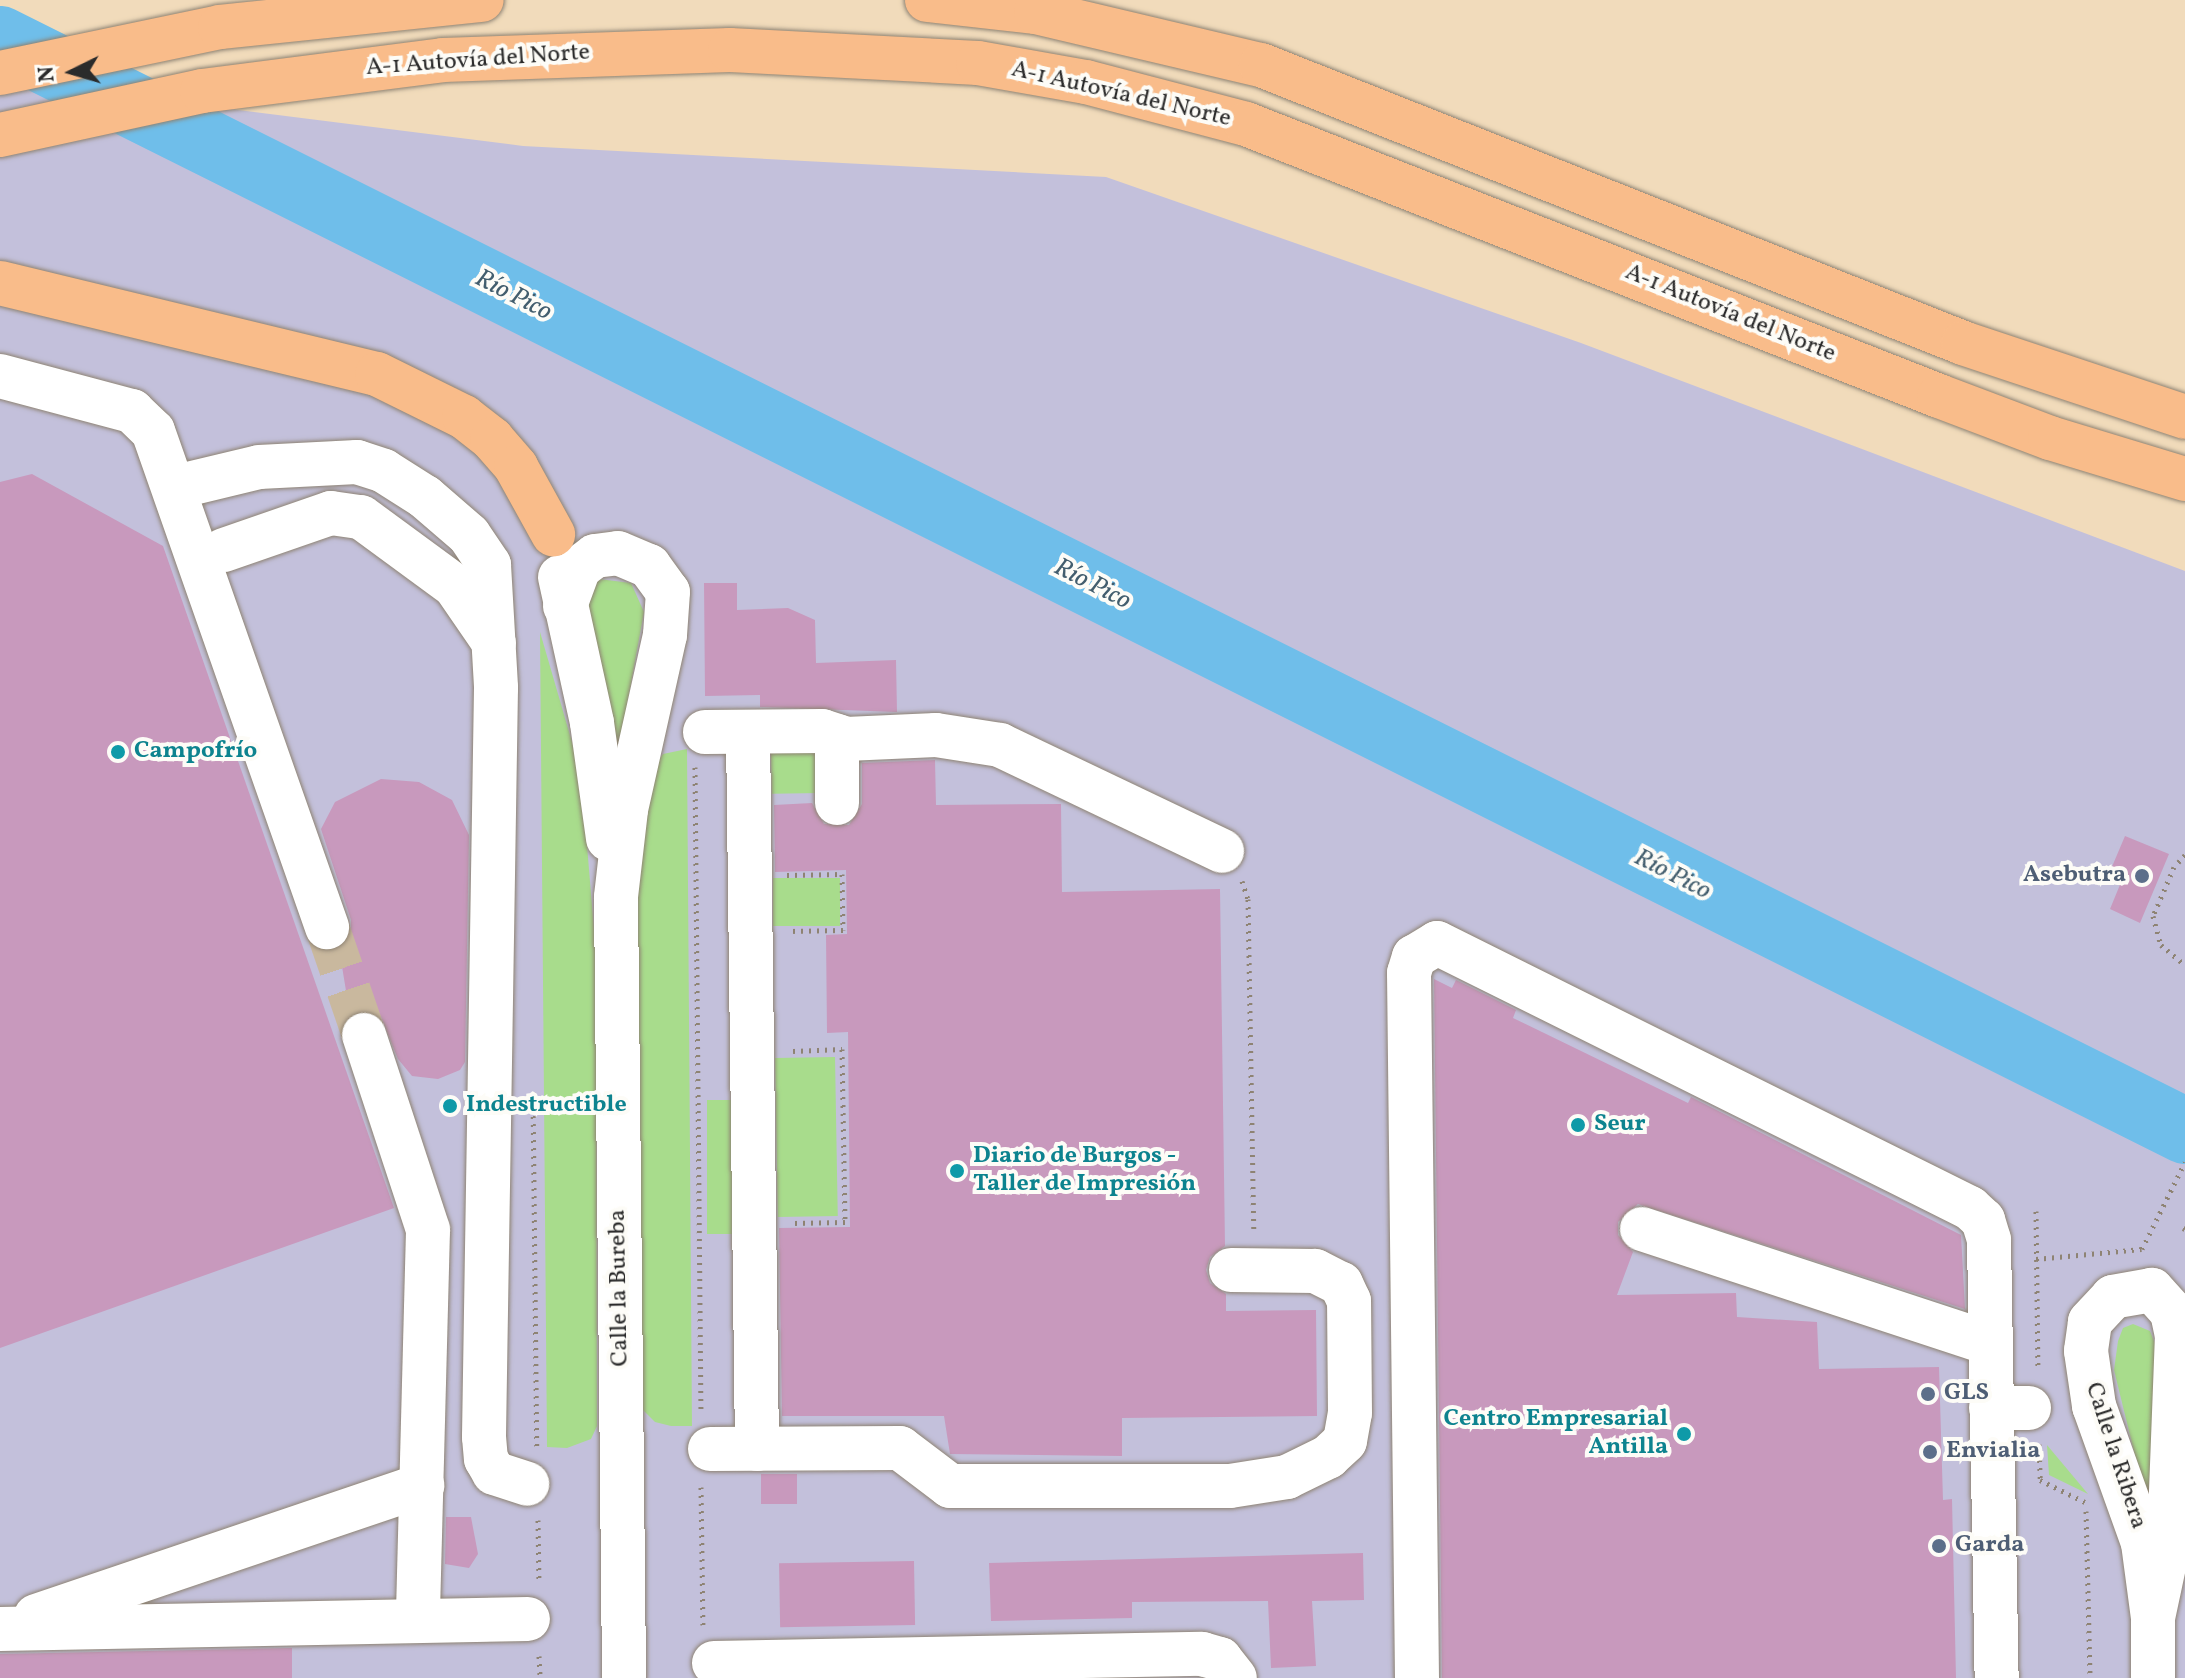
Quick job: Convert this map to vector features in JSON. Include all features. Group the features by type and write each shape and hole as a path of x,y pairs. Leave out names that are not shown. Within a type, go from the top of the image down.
{"highway":[{"path":"0,73 116,46 278,19 482,0"},
{"path":"927,0 1051,15 1261,65 1963,343 2185,417"},
{"name":"A-1 Autovía del Norte","path":"0,135 65,117 202,91 443,60 730,50 978,63 1086,82 1246,124 1953,402 2185,479"},
{"path":"0,283 377,374 464,417 492,439 516,467 553,534"}],"street":[{"path":"0,376 132,411 153,431 176,487 327,927"},
{"path":"176,487 259,467 328,460 384,471 425,497 469,535 489,565 495,644 484,1437 486,1459 494,1473 527,1484"},
{"path":"224,550 331,513 361,517 455,586 495,644"},
{"name":"Calle la Bureba","path":"553,534 565,606 592,723 616,897"},
{"name":"Calle la Bureba","path":"565,606 579,568 595,556 618,553 649,566 668,592 665,635 626,810 616,897 624,1678"},
{"path":"700,748 748,732 822,731 837,736 936,735 1000,745 1222,851"},
{"path":"748,732 757,1449"},
{"path":"837,736 837,803"},
{"path":"1417,1678 1409,973 1414,957 1437,943 1970,1208 1983,1220 1989,1240 2002,1331 2024,1408 1997,1678"},
{"path":"364,1035 428,1230 418,1620"},
{"path":"1642,1229 2002,1331"},
{"path":"704,1449 900,1448 950,1486 1230,1486 1287,1477 1328,1457 1345,1441 1350,1413 1349,1301 1341,1284 1315,1271 1243,1270"},
{"name":"Calle la Ribera","path":"2153,1618 2169,1543 2177,1336 2172,1312 2152,1290 2113,1297 2090,1322 2086,1351 2094,1406 2143,1543 2153,1618 2153,1678"},
{"path":"0,1629 422,1485"},
{"path":"0,1629 528,1619"},
{"path":"708,1648 776,1670 1000,1668 1202,1654 1220,1659 1235,1678"}],"path":[{"path":"700,748 708,1648"},
{"path":"1222,851 1239,872 1248,899 1243,1270"},
{"path":"2185,855 2174,867 2153,916 2161,945 2185,965"},
{"path":"782,875 842,874 843,930 783,932"},
{"path":"784,1051 842,1049 845,1206 845,1222 787,1223"},
{"path":"2036,1259 2142,1249 2185,1162"},
{"path":"2036,1211 2036,1259 2024,1408 2040,1480 2086,1503 2090,1678"}],"shaded area":[{"path":"0,80 523,146 1106,177 1581,343 2185,571 2185,1678 0,1678"}],"green space":[{"path":"599,579 631,583 644,612 615,771 585,612 592,586"},
{"path":"540,632 581,773 596,954 597,1426 591,1439 567,1448 547,1447"},
{"path":"687,749 692,1426 671,1426 655,1422 642,1409 632,896 653,767 663,754"},
{"path":"821,752 822,793 772,794 771,753"},
{"path":"773,878 840,878 840,926 773,926"},
{"path":"835,1057 838,1216 778,1217 775,1058"},
{"path":"707,1100 738,1100 738,1234 707,1234"},
{"path":"2133,1324 2150,1331 2158,1351 2154,1533 2114,1370 2123,1328"},
{"path":"2047,1445 2088,1494 2049,1475"}],"building":[{"name":"Campofrío","path":"32,474 163,546 394,1208 0,1348 0,482"},
{"path":"704,583 737,583 737,610 788,608 815,620 816,663 896,660 897,712 760,707 760,695 705,696"},
{"name":"Diario de Burgos - Taller de Impresión","path":"935,760 936,805 1061,804 1062,892 1220,889 1225,1246 1210,1257 1206,1270 1210,1283 1226,1294 1226,1311 1316,1310 1317,1416 1122,1418 1122,1456 950,1454 944,1416 782,1416 779,1228 850,1227 848,1032 827,1033 826,935 847,934 846,870 775,872 774,805 812,803 824,824 849,825 862,804 862,763"},
{"path":"381,779 419,782 452,800 469,835 465,1062 460,1070 438,1079 412,1076 398,1059 381,1017 358,1011 347,997 339,948 351,932 351,920 321,829 335,802"},
{"path":"2125,836 2169,854 2140,923 2110,909 2124,875 2111,869"},
{"name":"Centro Empresarial Antilla","path":"1434,979 1452,988 1456,980 1516,1010 1513,1018 1688,1103 1691,1097 1961,1235 1965,1309 1638,1204 1618,1222 1618,1235 1633,1252 1617,1295 1736,1293 1737,1317 1817,1322 1819,1369 1939,1367 1943,1500 1952,1499 1956,1678 1442,1678"},
{"path":"761,1474 797,1474 797,1504 761,1504"},
{"path":"446,1517 471,1517 478,1554 469,1568 445,1564"},
{"path":"1363,1553 1364,1600 1312,1601 1316,1666 1271,1668 1268,1601 1132,1602 1132,1618 991,1621 989,1563"},
{"path":"914,1561 915,1625 780,1627 779,1563"},
{"path":"292,1648 292,1678 0,1678 0,1654"}],"waterway":[{"name":"Río Pico","path":"0,39 2185,1131"}],"tunnel":[{"path":"327,927 364,1035"}],"place":[{"name":"Campofrío","path":"118,752"},
{"name":"Asebutra","path":"2142,876"},
{"name":"Indestructible","path":"450,1106"},
{"name":"Seur","path":"1578,1125"},
{"name":"Diario de Burgos - Taller de Impresión","path":"957,1171"},
{"name":"GLS","path":"1928,1394"},
{"name":"Centro Empresarial Antilla","path":"1684,1434"},
{"name":"Envialia","path":"1930,1452"},
{"name":"Garda","path":"1939,1546"}]}
